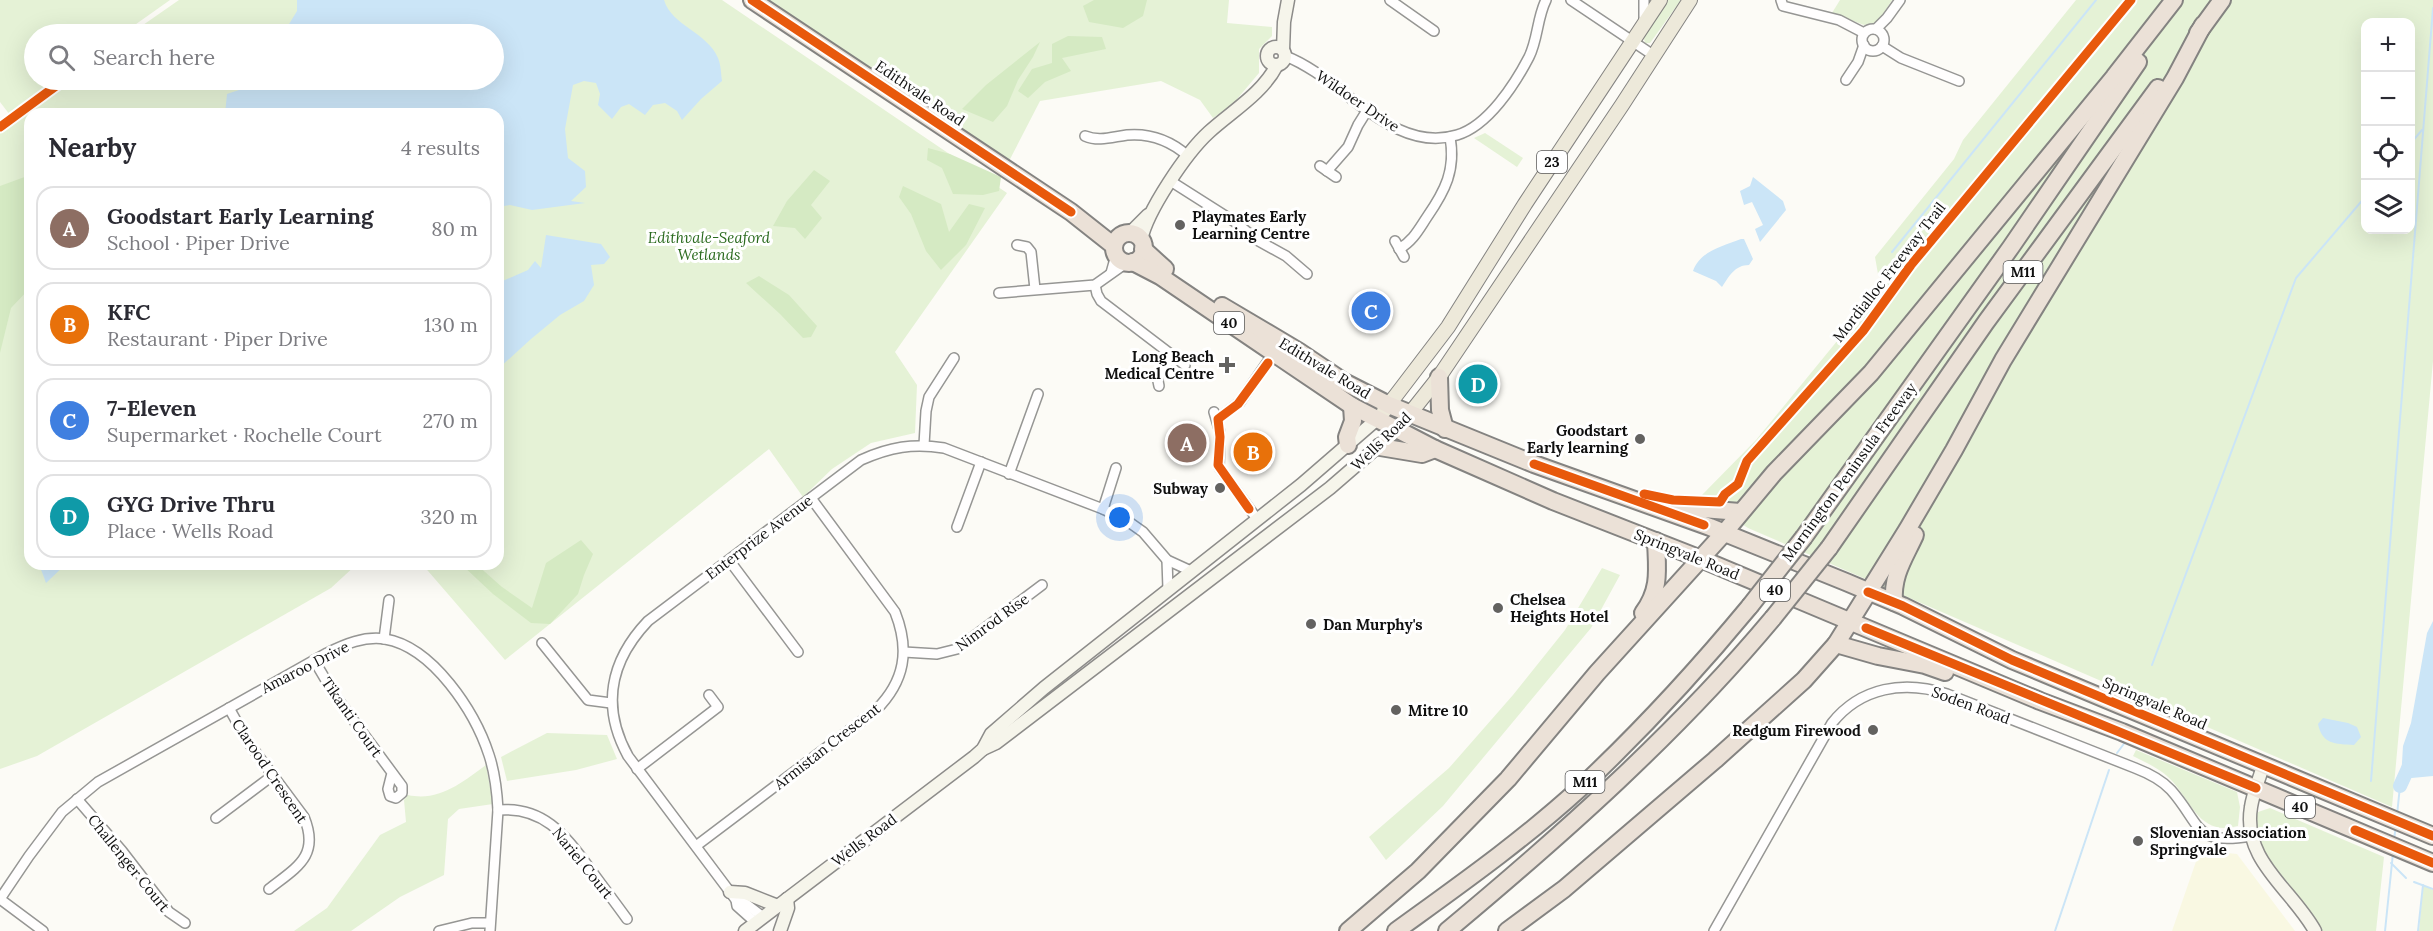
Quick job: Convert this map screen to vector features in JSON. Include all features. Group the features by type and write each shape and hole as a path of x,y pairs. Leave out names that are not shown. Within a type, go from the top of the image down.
{"highway":[{"name":"Edithvale Road","path":"752,0 1128,248 1160,276 1277,347 1389,405"},
{"path":"1348,931 1418,871 1500,787 1740,512 1871,373 2114,77 2174,0"},
{"name":"Mornington Peninsula Freeway","path":"1396,931 1489,864 1578,789 1714,650 1804,537 2024,228 2181,0"},
{"name":"Mornington Peninsula Freeway","path":"1447,931 1578,820 1633,768 1714,684 1773,618 1829,548 1986,322 2222,0"},
{"path":"1507,931 1564,889 1715,760 1803,680 1836,644 1954,450 2003,360 2169,87 2203,25"},
{"name":"Edithvale Road","path":"1277,347 1352,406 1376,420"},
{"path":"1439,377 1440,410 1445,429"},
{"name":"Springvale Road","path":"1389,405 1534,464 1724,533 1894,602 2002,655 2433,836"},
{"path":"1348,445 1347,437 1353,421 1352,406"},
{"name":"Springvale Road","path":"1376,420 1435,449 1553,501 1701,559 2433,863"},
{"path":"1380,447 1422,454 1435,449"},
{"path":"1894,602 1893,586 1897,571 1954,450"},
{"path":"1649,506 1740,512"},
{"path":"1597,674 1652,601 1658,572 1656,541"},
{"path":"1836,644 1878,656 1925,665 1997,692 2020,692"}],"main road":[{"path":"1128,248 1188,156 1204,138 1236,112 1260,86 1278,57 1288,0"},
{"name":"Wells Road","path":"983,748 991,734 1044,688 1257,519 1376,420 1448,327 1525,204 1660,0"},
{"name":"Wells Road","path":"745,931 983,748 996,743 1330,488 1380,447 1411,414 1439,377 1690,0"},
{"path":"2264,766 2256,788 2250,817 2251,837 2261,861 2291,896 2315,931"},
{"path":"733,896 745,893 782,902 788,908 780,931"}],"street":[{"path":"1390,0 1434,31"},
{"name":"Wildoer Drive","path":"1278,57 1305,66 1394,128 1413,136 1429,139 1450,137 1470,132 1484,122 1493,111 1530,56 1540,11 1545,0"},
{"path":"1571,0 1653,55"},
{"path":"1644,0 1644,24"},
{"path":"1781,0 1783,6 1839,20 1864,33"},
{"path":"1899,0 1880,32 1882,46 1901,58 1959,81"},
{"path":"1880,32 1869,29 1864,33 1862,39 1868,48 1878,50 1882,46"},
{"path":"1846,80 1868,48"},
{"path":"1328,171 1348,147 1368,109"},
{"path":"1085,136 1101,140 1127,135 1147,136 1172,144 1188,156"},
{"path":"1399,249 1413,239 1447,185 1452,159 1450,137"},
{"path":"1172,182 1235,222 1257,240 1286,256 1307,274"},
{"path":"1017,245 1024,246 1031,252 1035,289"},
{"path":"999,292 1095,285 1111,273 1128,248"},
{"path":"1095,285 1097,296 1101,301 1185,365"},
{"path":"1257,519 1219,467 1220,437 1216,415 1240,402 1277,347"},
{"path":"1159,386 1157,376 1173,356"},
{"path":"924,445 929,397 954,358"},
{"path":"1009,474 1038,394"},
{"name":"Enterprize Avenue","path":"759,920 742,912 737,906 733,896 637,770 617,734 611,703 618,666 626,648 648,621 861,460 883,450 924,445 944,448 1103,509 1126,520 1143,532 1167,560 1191,571"},
{"path":"957,527 981,462"},
{"path":"1103,509 1116,468"},
{"name":"Armistan Crescent","path":"696,846 876,710 887,699 896,684 904,652 902,630 895,612 811,498"},
{"path":"729,560 798,652"},
{"path":"1167,560 1168,589"},
{"name":"Nimrod Rise","path":"904,652 937,654 957,649 1042,585"},
{"path":"384,639 389,600"},
{"name":"Amaroo Drive","path":"0,899 46,831 77,799 123,766 314,660 346,644 371,638 384,639 412,649 433,665 481,732 498,792 490,927"},
{"path":"543,643 588,700 611,703"},
{"name":"Tikanti Court","path":"314,660 334,694 392,773"},
{"name":"Soden Road","path":"1714,931 1832,723 1852,703 1869,694 1891,688 1917,687 1947,694 2135,768 2167,786 2194,825 2207,836 2224,839 2251,837"},
{"path":"637,770 718,707 709,694"},
{"name":"Clarood Crescent","path":"229,708 248,742 304,817 309,830 308,854 302,862 269,889"},
{"path":"216,818 272,776"},
{"name":"Challenger Court","path":"77,799 122,851 169,912 185,923"},
{"name":"Nariel Court","path":"498,810 524,811 537,816 560,831 627,919"},
{"path":"0,899 43,931"},
{"path":"439,931 472,923 490,927"}],"green space":[{"path":"0,0 170,0 136,24 24,24 24,90 46,90 10,115 0,102"},
{"name":"Edithvale-Seaford Wetlands","path":"179,0 722,0 1007,193 895,352 917,385 915,433 871,443 832,469 803,497 769,449 505,660 427,570 504,570 504,108 28,108 54,90 504,90 504,24 144,24"},
{"path":"767,0 1229,0 1227,23 1272,27 1272,36 1259,49 1259,73 1232,105 1213,118 1200,100 1161,81 1040,101 1008,163"},
{"path":"1094,0 1147,0 1143,16 1123,28 1089,22 1083,6"},
{"path":"1666,0 1681,0 1650,43 1645,43 1643,35"},
{"path":"1840,0 1892,0 1878,22 1864,25 1832,13"},
{"path":"2076,0 2433,0 2433,361 2392,807 1748,528 1700,497 1756,440 1887,280 1878,274 1875,257 1954,159 1963,140"},
{"path":"1068,36 1102,37 1106,49 1062,58 1071,71 1045,82 1028,98 1018,91 1032,69 1052,63 1052,44"},
{"path":"1040,42 1018,80 1007,106 993,122 962,109 986,85"},
{"name":"Edithvale-Seaford Wetlands","path":"24,111 24,570 350,570 331,588 37,756 0,769 0,128"},
{"path":"1485,133 1523,158 1517,167 1474,138"},
{"path":"928,148 950,154 1001,177 999,191 983,195 953,194 942,168 927,160"},
{"path":"814,170 830,181 811,205 822,218 805,239 795,228 773,226 787,201"},
{"path":"24,177 24,294 11,308 0,353 0,186"},
{"path":"903,186 941,204 949,232 969,204 985,208 966,245 941,270 926,251 911,214 899,197"},
{"path":"759,276 789,295 817,326 811,337 803,338 746,283"},
{"path":"581,540 593,554 578,594 550,624 531,623 493,594 467,570 483,570 532,608 546,563"},
{"path":"1602,568 1620,575 1591,628 1443,806 1386,860 1369,837 1449,768 1513,695 1565,630"},
{"path":"547,733 607,735 617,759 576,770 507,781 501,757"},
{"path":"2136,750 2237,792 2240,807 2238,826 2225,828 2206,823 2169,778 2133,756"},
{"path":"486,765 493,804 459,809 448,819 444,875 400,897 351,931 294,931 327,908 380,835 406,822 404,800 408,795 430,796 440,793 459,784"},
{"path":"2270,808 2384,857 2376,931 2323,931 2304,904 2278,878 2263,855 2254,819 2258,812"},
{"path":"2200,850 2237,854 2295,931 2172,931"},
{"path":"2423,885 2433,890 2433,931 2419,931"}],"water":[{"path":"297,0 664,0 674,16 713,49 719,61 722,81 682,120 677,111 665,103 653,105 645,115 629,104 621,107 612,119 598,105 600,94 596,83 584,81 573,85 565,129 568,158 585,171 586,187 571,201 585,203 532,210 510,205 504,206 504,108 226,108 227,94 239,90 504,90 504,24 289,24 297,11"},
{"path":"1753,177 1783,201 1786,210 1760,242 1755,229 1763,225 1752,202 1744,205 1740,191 1750,186"},
{"path":"546,235 601,244 610,257 604,264 591,265 594,285 584,301 560,315 504,364 504,280 528,270 535,261 541,268"},
{"path":"1744,239 1753,259 1749,265 1744,265 1733,272 1722,287 1716,281 1693,271 1696,264 1707,254"},
{"path":"41,570 60,570 46,583"},
{"path":"2433,621 2433,776 2401,779 2403,746 2411,723 2427,633"},
{"path":"2323,718 2357,727 2361,737 2354,745 2330,742 2320,731 2318,724"}],"waterway":[{"path":"1892,252 2096,0"},
{"path":"2371,781 2433,8"},
{"path":"2415,138 2422,130"},
{"path":"2152,665 2296,278 2361,202"},
{"path":"2117,753 2126,741"},
{"path":"2400,786 2410,764"},
{"path":"2055,931 2109,770"},
{"path":"2397,815 2400,786"},
{"path":"2394,839 2396,826"},
{"path":"2385,931 2393,853"},
{"path":"2391,863 2406,878"},
{"path":"2414,882 2433,889"},
{"path":"2418,931 2423,885"}],"cycle path":[{"path":"752,0 1071,212"},
{"name":"Mordialloc Freeway Trail","path":"1644,494 1673,500 1720,502 1725,494 1738,484 1747,461 1863,331 1911,265 2131,0"},
{"path":"26,108 50,90"},
{"path":"0,127 24,109"},
{"path":"1249,509 1218,465 1220,437 1218,419 1238,404 1268,363"},
{"path":"1534,464 1704,525"},
{"path":"1868,592 1903,606 2012,660 2433,836"},
{"path":"1866,628 2256,788"},
{"path":"2355,830 2433,863"}],"place":[{"name":"Playmates Early Learning Centre","path":"1180,225"},
{"name":"7-Eleven","path":"1371,311"},
{"name":"Long Beach Medical Centre","path":"1227,365"},
{"name":"GYG Drive Thru","path":"1478,384"},
{"name":"Goodstart Early learning","path":"1640,439"},
{"name":"Goodstart Early Learning","path":"1187,443"},
{"name":"KFC","path":"1253,452"},
{"name":"Subway","path":"1220,488"},
{"name":"Chelsea Heights Hotel","path":"1498,608"},
{"name":"Dan Murphy's","path":"1311,624"},
{"name":"Mitre 10","path":"1396,710"},
{"name":"Redgum Firewood","path":"1873,730"},
{"name":"Slovenian Association Springvale","path":"2138,841"}]}
